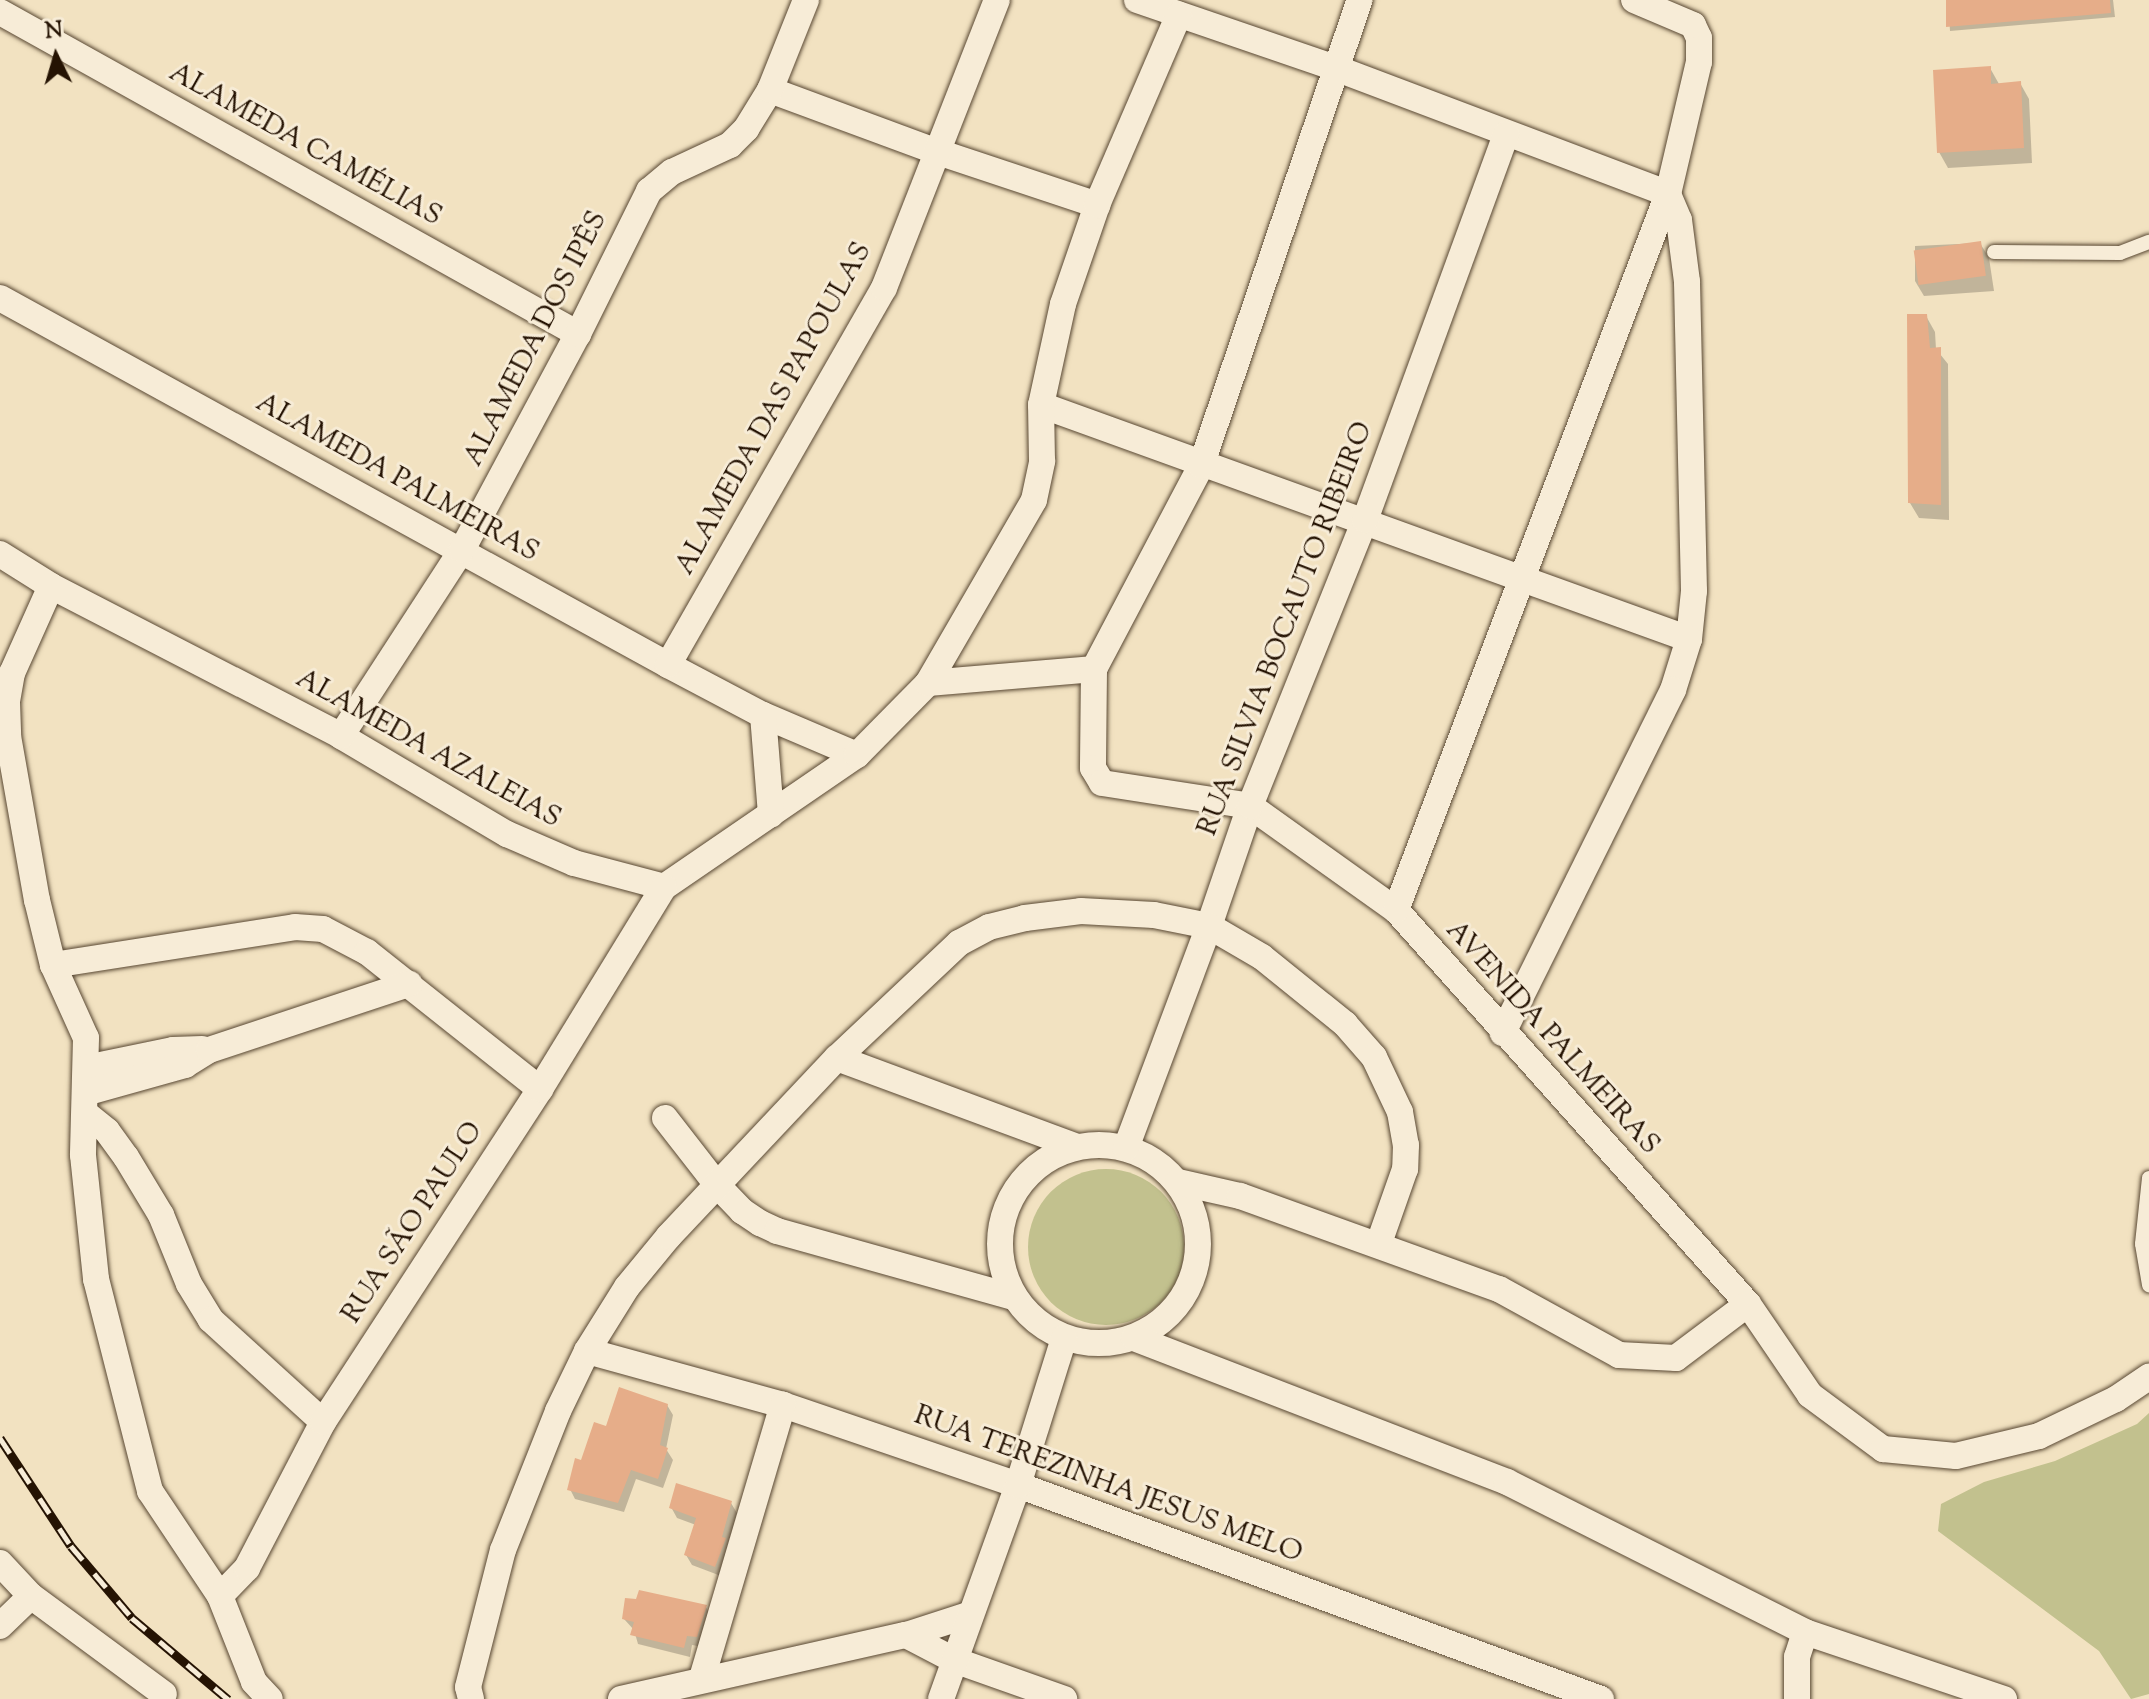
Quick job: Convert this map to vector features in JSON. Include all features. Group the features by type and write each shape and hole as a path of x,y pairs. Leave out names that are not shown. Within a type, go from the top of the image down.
{"street":[{"name":"ALAMEDA DOS IPÊS","path":"341,736 462,550 578,334 649,191 672,172 730,145 746,129 770,90 806,0"},
{"name":"ALAMEDA DAS PAPOULAS","path":"668,665 884,288 997,0"},
{"path":"1137,0 1338,69 1668,194 1679,220 1687,282 1694,591 1689,639 1673,690 1503,1033"},
{"path":"928,683 1094,669 1201,466 1360,0"},
{"path":"1396,910 1668,194 1699,62 1699,38 1693,25 1634,0"},
{"name":"ALAMEDA CAMÉLIAS","path":"0,12 578,334"},
{"path":"664,887 857,755 928,683 1034,500 1042,461 1041,405 1063,304 1097,205 1179,15"},
{"path":"770,90 938,152 1097,205"},
{"name":"RUA SILVIA BOCAUTO RIBEIRO","path":"1126,1148 1250,806 1365,520 1506,134"},
{"name":"ALAMEDA PALMEIRAS","path":"0,298 668,665 763,715 857,755"},
{"path":"1041,405 1201,466 1365,520 1520,580 1689,639"},
{"name":"ALAMEDA AZALEIAS","path":"0,554 51,586 341,736 507,834 574,863 664,887"},
{"path":"51,586 12,673 7,702 10,751 37,900 53,965 86,1038 85,1186 96,1279 150,1491 220,1596 254,1682 270,1699"},
{"name":"AVENIDA PALMEIRAS","path":"1094,669 1093,768 1102,783 1250,806 1396,910 1748,1304 1810,1395 1883,1449 1956,1456 2039,1436 2116,1399 2149,1377"},
{"path":"763,715 771,815"},
{"name":"RUA SÃO PAULO","path":"220,1596 247,1568 323,1422 540,1089 664,887"},
{"path":"471,1699 468,1687 503,1550 558,1411 587,1351 627,1287 669,1236 837,1058 959,943 989,927 1025,918 1081,911 1154,915 1209,926 1262,957 1345,1024 1374,1057 1400,1112 1406,1145 1405,1169 1379,1243"},
{"path":"53,965 295,927 323,929 341,936 409,984 540,1089"},
{"path":"85,1091 185,1065 209,1050 409,984"},
{"path":"837,1058 1077,1147"},
{"path":"85,1091 161,1215 189,1284 211,1320 323,1422"},
{"path":"665,1118 718,1186 742,1211 777,1231 1014,1297"},
{"path":"1101,1145 1126,1148 1154,1161 1178,1182 1196,1220 1199,1249 1194,1278 1180,1303 1159,1324 1134,1338 1099,1344 1064,1338 1036,1321 1014,1297 1001,1259 1002,1219 1013,1194 1030,1173 1052,1157 1077,1147 1101,1145"},
{"path":"1178,1182 1240,1196 1379,1243 1499,1289 1619,1355 1676,1358 1748,1304"},
{"path":"1196,1220 1240,1196"},
{"path":"941,1699 1018,1485 1064,1338"},
{"path":"1134,1338 1507,1482 1805,1632 2004,1699"},
{"name":"RUA TEREZINHA JESUS MELO","path":"587,1351 783,1405 1018,1485 1601,1699"},
{"path":"702,1678 783,1405"},
{"path":"0,1563 31,1596 164,1694"},
{"path":"0,1626 31,1596"},
{"path":"621,1699 702,1678 906,1635 971,1614"},
{"path":"1797,1699 1797,1657 1805,1632"},
{"path":"906,1635 954,1660 1064,1699"}],"lane":[{"path":"1994,252 2120,253 2149,242"},
{"path":"2149,1178 2142,1244 2149,1285"}],"shaded area":[{"path":"1106,1169 1136,1175 1161,1192 1178,1217 1184,1247 1178,1277 1161,1302 1136,1319 1106,1325 1076,1319 1051,1302 1034,1277 1028,1247 1034,1217 1051,1192 1076,1175"},
{"path":"2149,1413 2149,1694 2131,1699 2099,1651 1938,1531 1941,1504 1984,1482 2055,1461 2137,1424"}],"building":[{"path":"1946,0 2110,0 2111,13 1946,27"},
{"path":"1991,66 1991,84 2021,81 2024,148 1937,153 1933,70"},
{"path":"1981,241 1986,276 1919,285 1914,250"},
{"path":"1907,314 1927,314 1930,348 1941,347 1941,505 1908,503"},
{"path":"619,1387 668,1404 660,1445 668,1448 658,1479 631,1470 618,1503 567,1490 575,1458 581,1460 594,1422 606,1426"},
{"path":"676,1483 732,1501 722,1537 726,1538 715,1567 684,1555 696,1518 669,1508"},
{"path":"639,1590 707,1605 697,1637 687,1636 684,1648 630,1635 634,1622 622,1619 625,1598 636,1599"}],"railway":[{"path":"0,1438 71,1546 132,1618 228,1699"}]}
